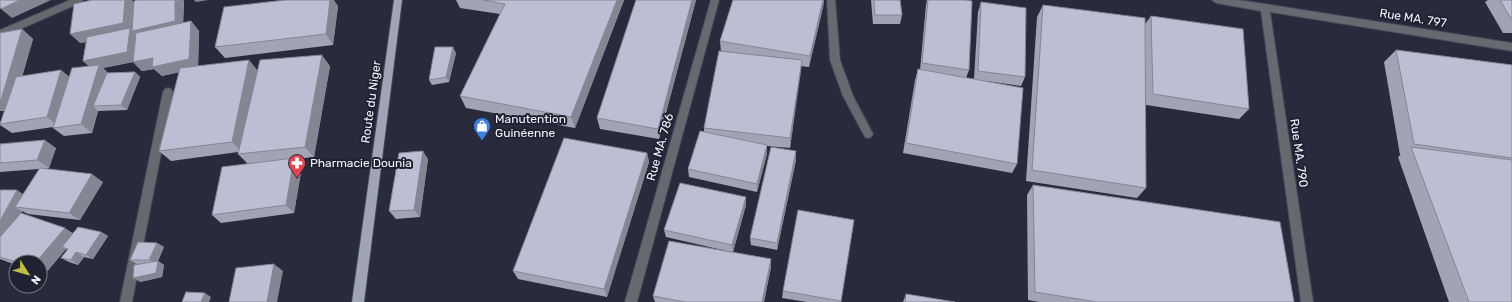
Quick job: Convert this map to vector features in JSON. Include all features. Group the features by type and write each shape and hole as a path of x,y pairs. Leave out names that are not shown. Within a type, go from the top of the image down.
{"main road":[{"name":"Route du Niger","path":"358,302 398,0"}],"street":[{"path":"0,34 79,0"},
{"name":"Rue MA. 786","path":"630,302 715,0"},
{"path":"831,0 835,60 848,96 868,134"},
{"name":"Rue MA. 797","path":"1216,0 1264,3 1512,47"},
{"name":"Rue MA. 790","path":"1264,3 1307,302"},
{"path":"126,302 168,92"}],"building":[{"path":"0,0 20,0 1,9"},
{"path":"92,0 125,0 123,23 70,34 74,4"},
{"path":"175,0 175,21 132,31 134,1"},
{"path":"286,0 330,0 326,34 215,47 224,7"},
{"path":"483,0 617,0 571,117 460,96 505,4"},
{"path":"636,0 692,0 658,129 597,118"},
{"path":"733,0 823,0 810,56 720,41"},
{"path":"874,0 900,0 902,15 875,15"},
{"path":"928,0 972,1 969,70 922,63"},
{"path":"1500,0 1512,0 1512,20"},
{"path":"981,2 1026,8 1025,77 978,71"},
{"path":"1043,5 1145,18 1146,188 1032,170"},
{"path":"1151,16 1243,29 1249,109 1153,94"},
{"path":"191,21 189,59 152,67 153,58 133,62 136,33"},
{"path":"130,28 127,52 83,61 87,37"},
{"path":"22,29 1,100 0,101 0,33"},
{"path":"435,47 453,47 446,77 429,80"},
{"path":"1396,50 1512,65 1512,158 1414,144"},
{"path":"719,51 802,60 790,138 704,128"},
{"path":"322,55 305,147 238,154 260,60"},
{"path":"249,60 232,142 159,151 180,68"},
{"path":"99,65 81,124 53,128 72,68"},
{"path":"918,69 1023,88 1017,164 906,143"},
{"path":"61,70 47,117 0,124 16,77"},
{"path":"135,72 121,105 93,106 107,73"},
{"path":"700,131 767,145 757,184 688,169"},
{"path":"564,138 647,153 604,289 513,271"},
{"path":"45,140 37,160 0,163 0,144"},
{"path":"771,147 796,151 777,243 750,238"},
{"path":"1411,147 1512,160 1512,302 1469,302"},
{"path":"423,151 414,210 389,211 399,153"},
{"path":"294,158 286,205 212,215 222,167"},
{"path":"40,168 92,174 69,213 15,207"},
{"path":"680,183 746,197 732,245 664,230"},
{"path":"1033,185 1280,222 1294,302 1097,302 1035,292"},
{"path":"0,190 17,190 0,221"},
{"path":"798,210 854,220 841,301 783,291"},
{"path":"21,213 65,228 43,254 8,254 8,260 0,257 0,237"},
{"path":"78,227 101,232 86,255 76,252 71,260 61,258 68,249 62,247"},
{"path":"669,241 771,259 762,302 685,302 653,296"},
{"path":"138,242 157,243 149,260 130,260"},
{"path":"158,261 156,273 133,278 134,265"},
{"path":"274,264 267,302 229,302 236,268"},
{"path":"186,292 205,293 201,302 182,302"},
{"path":"906,294 955,302 905,302"}],"place":[{"name":"Manutention Guinéenne","path":"482,141"},
{"name":"Pharmacie Dounia","path":"297,178"}]}
